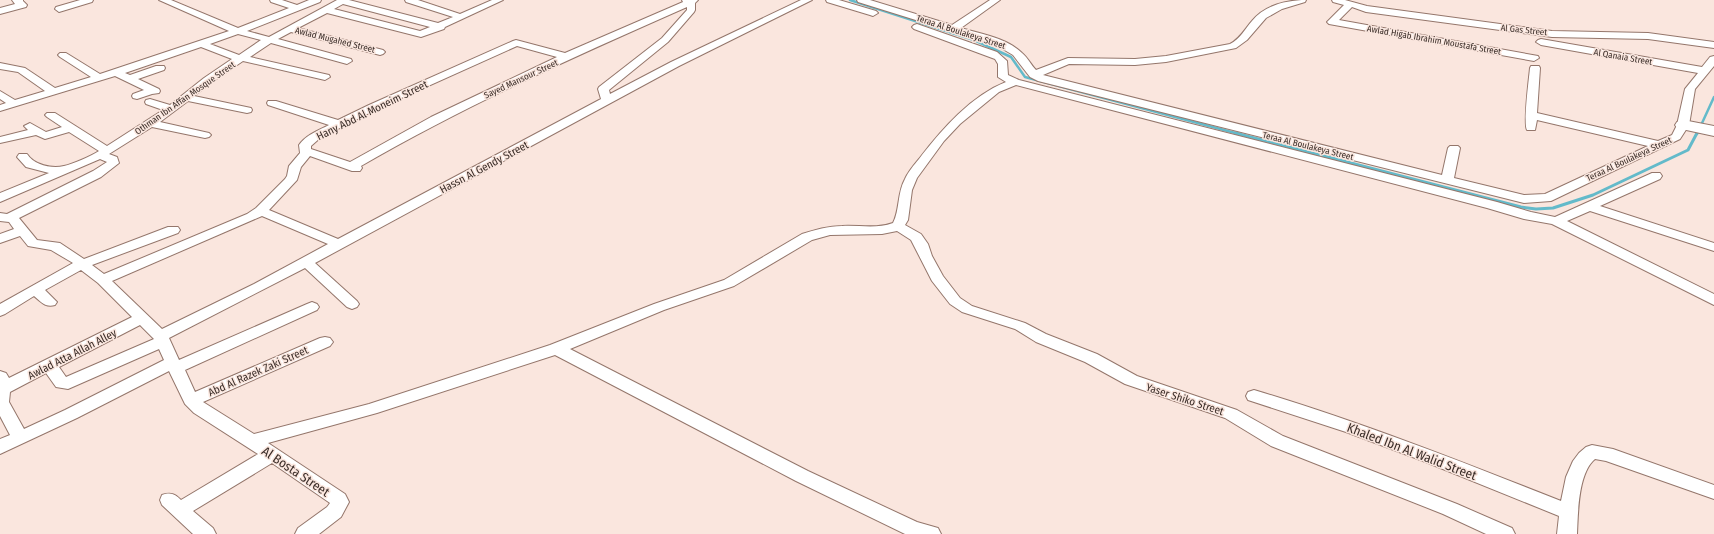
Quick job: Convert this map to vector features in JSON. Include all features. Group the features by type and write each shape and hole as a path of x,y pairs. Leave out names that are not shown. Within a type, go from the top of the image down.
{"main road":[{"path":"1686,125 1713,131"}],"street":[{"path":"0,11 23,4 16,1 19,0"},
{"path":"59,9 89,0"},
{"path":"163,0 238,31 269,46 347,62"},
{"path":"274,0 297,8"},
{"path":"0,108 99,78 202,44 274,18 317,0"},
{"path":"344,0 441,26"},
{"name":"Othman Ibn Affan Mosque Street","path":"0,198 103,153 172,109 208,80 258,47 269,46 290,29 344,0"},
{"path":"409,0 462,17"},
{"path":"327,10 416,34 424,34 499,0"},
{"name":"Hassn Al Gendy Street","path":"49,365 62,383 68,383 161,339 702,50 808,0"},
{"name":"Teraa Al Boulakeya Street","path":"830,0 935,33 989,52 1003,60 1003,77 1015,82 1485,203 1528,216 1551,219 1714,300"},
{"name":"Teraa Al Boulakeya Street","path":"861,0 889,4 954,28 992,40 1010,48 1020,56 1034,75 1057,84 1534,202 1547,198 1676,137 1686,125"},
{"path":"954,28 996,0"},
{"path":"1034,75 1068,61 1136,62 1166,59 1233,46 1239,43 1264,14 1302,0"},
{"name":"Al Gas Street","path":"1336,0 1349,5 1374,10 1537,32 1648,36 1714,45"},
{"path":"606,101 603,89 670,35 689,13 692,7 690,1"},
{"name":"Sayed Mansour Street","path":"306,151 354,167 426,124 690,1"},
{"name":"Awlad Higab Ibrahim Moustafa Street","path":"1349,5 1331,21 1535,63 1531,115"},
{"path":"1368,28 1374,10"},
{"path":"274,18 300,24"},
{"name":"Awlad Mugahed Street","path":"290,29 380,52"},
{"name":"Al Qanaia Street","path":"1540,42 1705,71"},
{"name":"Hany Abd Al Moneim Street","path":"103,280 241,223 261,211 289,182 295,166 306,155 305,145 312,138 373,107 516,43 567,57"},
{"path":"202,44 241,59 325,76"},
{"path":"63,55 99,78"},
{"path":"1686,125 1688,95 1690,89 1714,59"},
{"path":"0,66 21,70 53,92"},
{"path":"130,79 160,68"},
{"path":"114,72 154,91 137,96"},
{"path":"252,441 371,409 556,349 659,307 729,283 807,237 817,233 841,228 887,230 898,226 901,220 908,183 940,139 956,122 995,90 1015,82"},
{"path":"0,94 14,104"},
{"path":"187,98 246,110"},
{"path":"150,102 172,109"},
{"path":"272,103 338,124"},
{"path":"3,218 97,174 114,163 113,160 51,115"},
{"path":"1531,128 1531,115 1661,144"},
{"path":"150,123 205,135"},
{"path":"0,140 34,129 45,136 70,128"},
{"path":"1447,181 1454,148"},
{"path":"23,157 26,162 33,165 66,170"},
{"path":"1534,202 1551,219 1589,207 1656,176"},
{"path":"1589,207 1714,247"},
{"path":"261,211 339,244"},
{"path":"3,218 13,219 33,243 55,246 103,280 161,339 191,400"},
{"name":"Yaser Shiko Street","path":"898,226 916,237 921,244 925,256 937,278 955,301 967,309 1020,326 1041,338 1091,358 1131,380 1206,404 1231,414 1277,441 1450,509 1505,534"},
{"path":"0,239 22,230"},
{"path":"0,311 82,264 173,230"},
{"path":"306,262 352,304"},
{"path":"35,290 50,302"},
{"path":"0,447 174,365 312,306"},
{"name":"Awlad Atta Allah Alley","path":"1,383 49,365 142,318"},
{"name":"Abd Al Razek Zaki Street","path":"191,400 325,342"},
{"path":"556,349 802,476 913,529 931,534"},
{"path":"1,383 1,402 20,438"},
{"name":"Khaled Ibn Al Walid Street","path":"1254,396 1352,428 1415,451 1568,512"},
{"name":"Al Bosta Street","path":"191,400 207,414 272,454 340,502 334,512 305,534"},
{"path":"1566,534 1573,483 1584,458 1592,452 1607,454 1714,492"},
{"path":"206,534 174,505 272,454"}],"waterway":[{"path":"850,0 974,40 1011,57 1025,77 1239,134"},
{"path":"1697,134 1714,97"},
{"path":"1235,133 1521,207 1536,209 1553,208 1593,195 1688,150 1697,133"}]}
